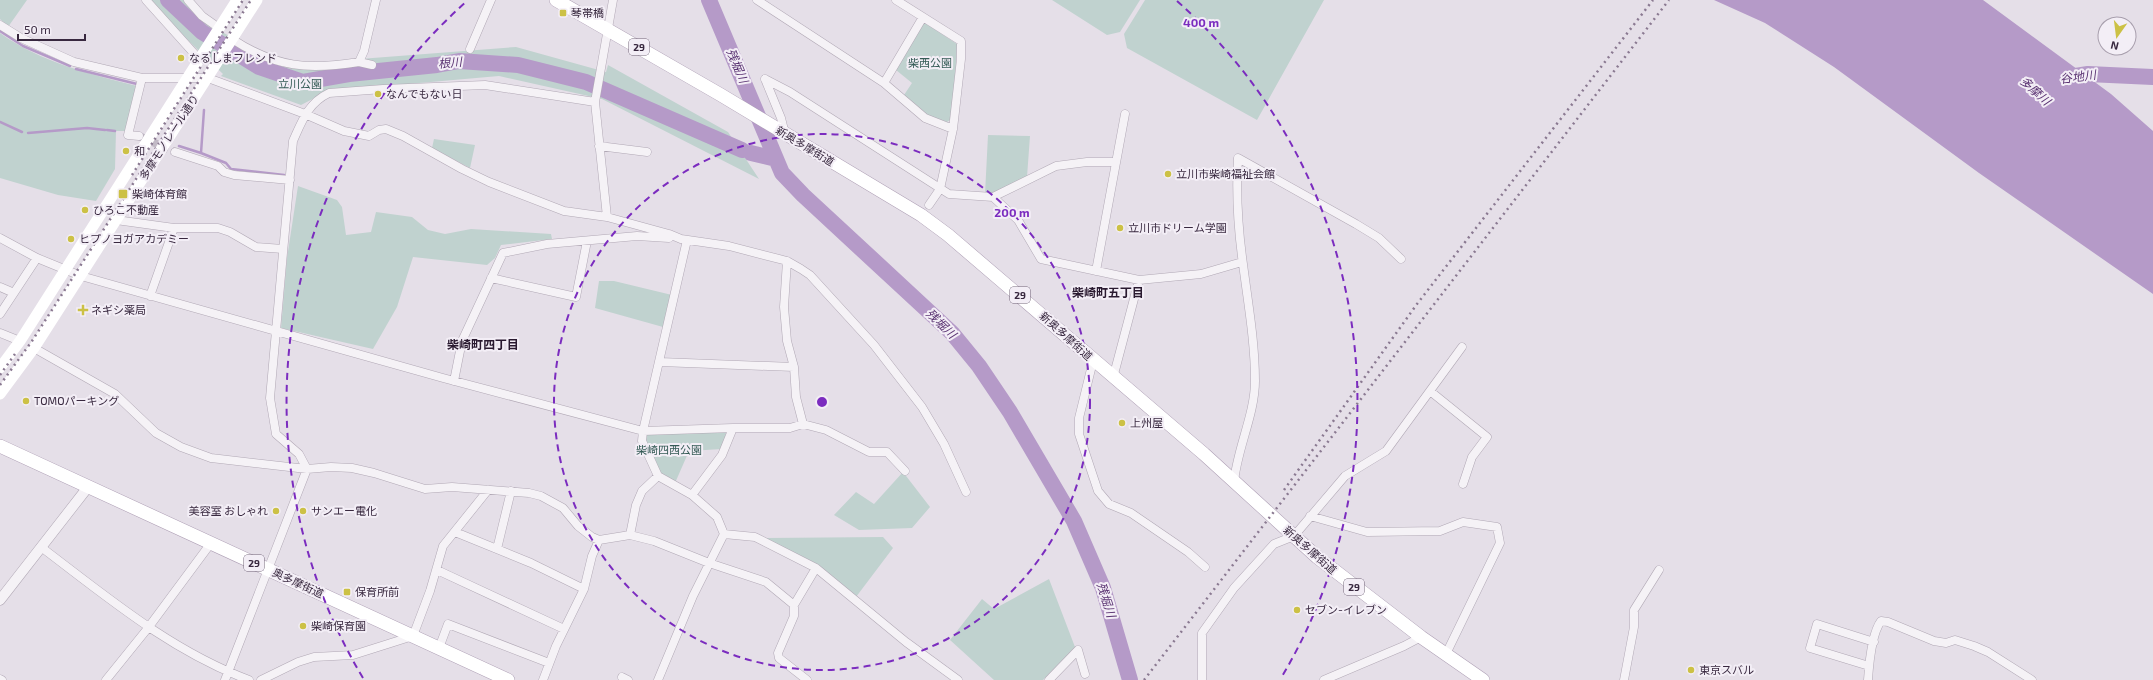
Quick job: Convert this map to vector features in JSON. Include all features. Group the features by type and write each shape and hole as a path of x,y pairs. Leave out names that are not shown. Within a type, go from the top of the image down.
{"main road":[{"name":"多摩モノレール通り","path":"0,368 20,341 237,0"},
{"name":"多摩モノレール通り","path":"0,394 34,348 81,276 257,0"},
{"name":"新奥多摩街道","path":"556,0 721,95 921,215 948,235 1343,578 1421,637 1484,680"},
{"name":"奥多摩街道","path":"0,446 508,680"}],"street":[{"path":"146,0 200,57"},
{"path":"188,0 202,16 218,29"},
{"path":"360,62 376,0"},
{"path":"470,49 491,0"},
{"path":"608,217 595,102 613,0"},
{"path":"758,0 884,83 925,118 953,129"},
{"path":"896,0 961,41 953,129 940,189 928,204"},
{"path":"884,83 923,17"},
{"path":"0,25 21,38 74,62 142,78 208,78 305,114 344,131 369,136 379,130 386,129 403,136 462,169 494,184 564,210 608,217 669,234 684,240"},
{"path":"232,39 264,58 282,63 315,66 360,62 372,65"},
{"path":"139,136 128,135 142,78"},
{"path":"785,134 781,118 765,79 790,92 949,194 992,197 1056,166 1087,162 1116,162"},
{"path":"227,676 307,469 299,454 276,434 270,398 293,141 305,114 318,98 329,93 446,86 485,85 595,102"},
{"path":"1096,270 1125,114"},
{"path":"599,146 647,152"},
{"path":"175,152 218,166 224,172 290,180"},
{"path":"1234,482 1236,465 1255,384 1254,356 1242,262 1237,187 1238,158 1379,238 1401,259"},
{"path":"992,197 1018,220 1041,259 1139,280 1202,274 1242,262"},
{"path":"116,220 174,228 218,228 230,232 256,247 283,249"},
{"path":"150,296 174,228"},
{"path":"454,381 462,341 503,253 547,244 637,236 729,246 787,260 810,275 874,345 922,407 944,444 966,492"},
{"path":"0,238 37,258 65,271 81,276 454,381 643,431 790,428 803,424 826,430 869,452 887,452 905,471"},
{"path":"658,680 709,563 724,534 717,516 692,495 658,476 642,441 643,431 660,362 684,240"},
{"path":"491,278 576,297 587,241"},
{"path":"0,314 37,258"},
{"path":"787,260 784,307 787,341 794,366 796,397 803,424"},
{"path":"1113,378 1139,280"},
{"path":"0,287 14,293"},
{"path":"0,333 20,341"},
{"path":"1202,680 1202,633 1234,588 1274,544 1294,536 1345,476 1386,451 1462,347"},
{"path":"34,348 115,394 156,433 180,447 211,458 307,469 331,467 352,468 374,473 425,489 452,487 529,493 553,502 563,508 586,533 599,540 630,535 654,541 709,563 766,582 794,605"},
{"path":"1093,361 1079,418 1079,434 1098,491 1109,504 1131,513 1188,552 1205,567"},
{"path":"660,362 794,366"},
{"path":"1430,391 1487,437 1472,457 1463,484"},
{"path":"692,495 722,455 733,428"},
{"path":"630,535 636,506 642,491 658,476"},
{"path":"0,600 88,487"},
{"path":"261,680 298,662 314,658 353,655 412,636 422,614 437,570 443,546 488,490"},
{"path":"497,549 511,491"},
{"path":"1310,516 1367,532 1440,531 1464,522 1497,527 1500,543 1446,654"},
{"path":"455,532 531,562 584,590"},
{"path":"724,534 755,537 816,568 906,642 958,680"},
{"path":"543,680 564,629 584,590 592,556 599,540"},
{"path":"106,680 148,628 211,543"},
{"path":"41,547 148,628 227,676 249,680"},
{"path":"807,680 779,658 778,653 794,616 794,605 816,568"},
{"path":"437,570 564,629"},
{"path":"1624,680 1634,627 1632,617 1634,610 1659,570"},
{"path":"1868,680 1874,642 1878,625 1881,621 1888,622 1934,642 1946,643 1955,640 1974,646 1988,652 2032,680"},
{"path":"439,648 448,624 549,663"},
{"path":"1870,666 1810,648 1817,624 1874,642"},
{"path":"1324,680 1404,646 1421,637"},
{"path":"1049,680 1078,650 1085,674"}],"green space":[{"path":"0,0 27,0 8,27 0,19"},
{"name":"立川公園","path":"146,0 185,0 206,23 281,65 516,47 606,72 608,65 728,132 759,179 602,99 499,76 328,91 301,105 221,76 223,74"},
{"path":"1052,0 1140,0 1120,32 1107,35"},
{"path":"1145,0 1324,0 1257,120 1127,48 1124,34"},
{"name":"柴西公園","path":"924,22 957,44 953,118 947,122 926,116 904,95 912,83 896,70"},
{"path":"0,33 32,52 66,66 137,86 126,131 116,131 115,169 96,201 58,195 0,178"},
{"path":"988,135 1030,136 1027,177 992,194 985,194"},
{"path":"434,139 475,145 470,168 432,148"},
{"path":"298,186 337,200 342,207 346,235 371,232 376,212 412,217 428,230 445,234 471,229 551,234 552,239 501,245 495,258 487,265 413,257 397,307 373,349 281,328 287,258"},
{"path":"599,281 614,281 672,295 663,327 595,308"},
{"name":"柴崎四西公園","path":"727,429 722,449 689,451 675,483 661,476 645,441 647,431"},
{"path":"903,472 930,507 912,528 859,530 834,515 856,492 874,504"},
{"path":"883,537 893,548 856,597 766,538"},
{"path":"1049,579 1075,647 1043,680 994,680 950,640 982,599 994,609"}],"water":[{"name":"多摩川","path":"1714,0 1983,0 2111,94 2153,131 2153,294 1979,173 1834,67 1765,23"}],"waterway":[{"name":"根川","path":"168,0 202,32 259,67 303,82 349,74 437,65 459,61 518,65 586,82 742,150"},
{"name":"残堀川","path":"709,0 782,173 803,195 952,333 979,366 1010,412 1074,521 1103,588 1130,680"},
{"path":"0,31 23,46 70,66"},
{"path":"76,69 137,84"},
{"name":"谷地川","path":"2063,78 2088,74 2153,77"},
{"path":"204,110 201,153 226,163 231,169 284,175"},
{"path":"0,122 22,132"},
{"path":"28,133 87,128 105,130"},
{"path":"107,130 115,131"},
{"path":"179,146 201,153"},
{"name":"根川","path":"751,153 776,159"}],"tunnel":[{"path":"139,136 175,152"}],"railway":[{"path":"132,175 243,0"},
{"path":"0,385 32,341 251,0"},
{"path":"1284,490 1417,304 1653,0"},
{"path":"1144,680 1669,0"},
{"path":"0,375 15,354"}],"place":[{"name":"琴帯橋","path":"563,13"},
{"name":"なるしまフレンド","path":"181,58"},
{"name":"なんでもない日","path":"378,94"},
{"name":"和","path":"126,151"},
{"name":"立川市柴崎福祉会館","path":"1168,174"},
{"name":"柴崎体育館","path":"123,194"},
{"name":"ひろこ不動産","path":"85,210"},
{"name":"立川市ドリーム学園","path":"1120,228"},
{"name":"ヒプノヨガアカデミー","path":"71,239"},
{"name":"ネギシ薬局","path":"83,310"},
{"name":"TOMOパーキング","path":"26,401"},
{"name":"上州屋","path":"1122,423"},
{"name":"美容室 おしゃれ","path":"276,511"},
{"name":"サンエー電化","path":"303,511"},
{"name":"保育所前","path":"347,592"},
{"name":"セブン-イレブン","path":"1297,610"},
{"name":"柴崎保育園","path":"303,626"},
{"name":"東京スバル","path":"1691,670"}],"district":[{"name":"柴崎町五丁目","path":"1108,293"},
{"name":"柴崎町四丁目","path":"483,345"}]}
